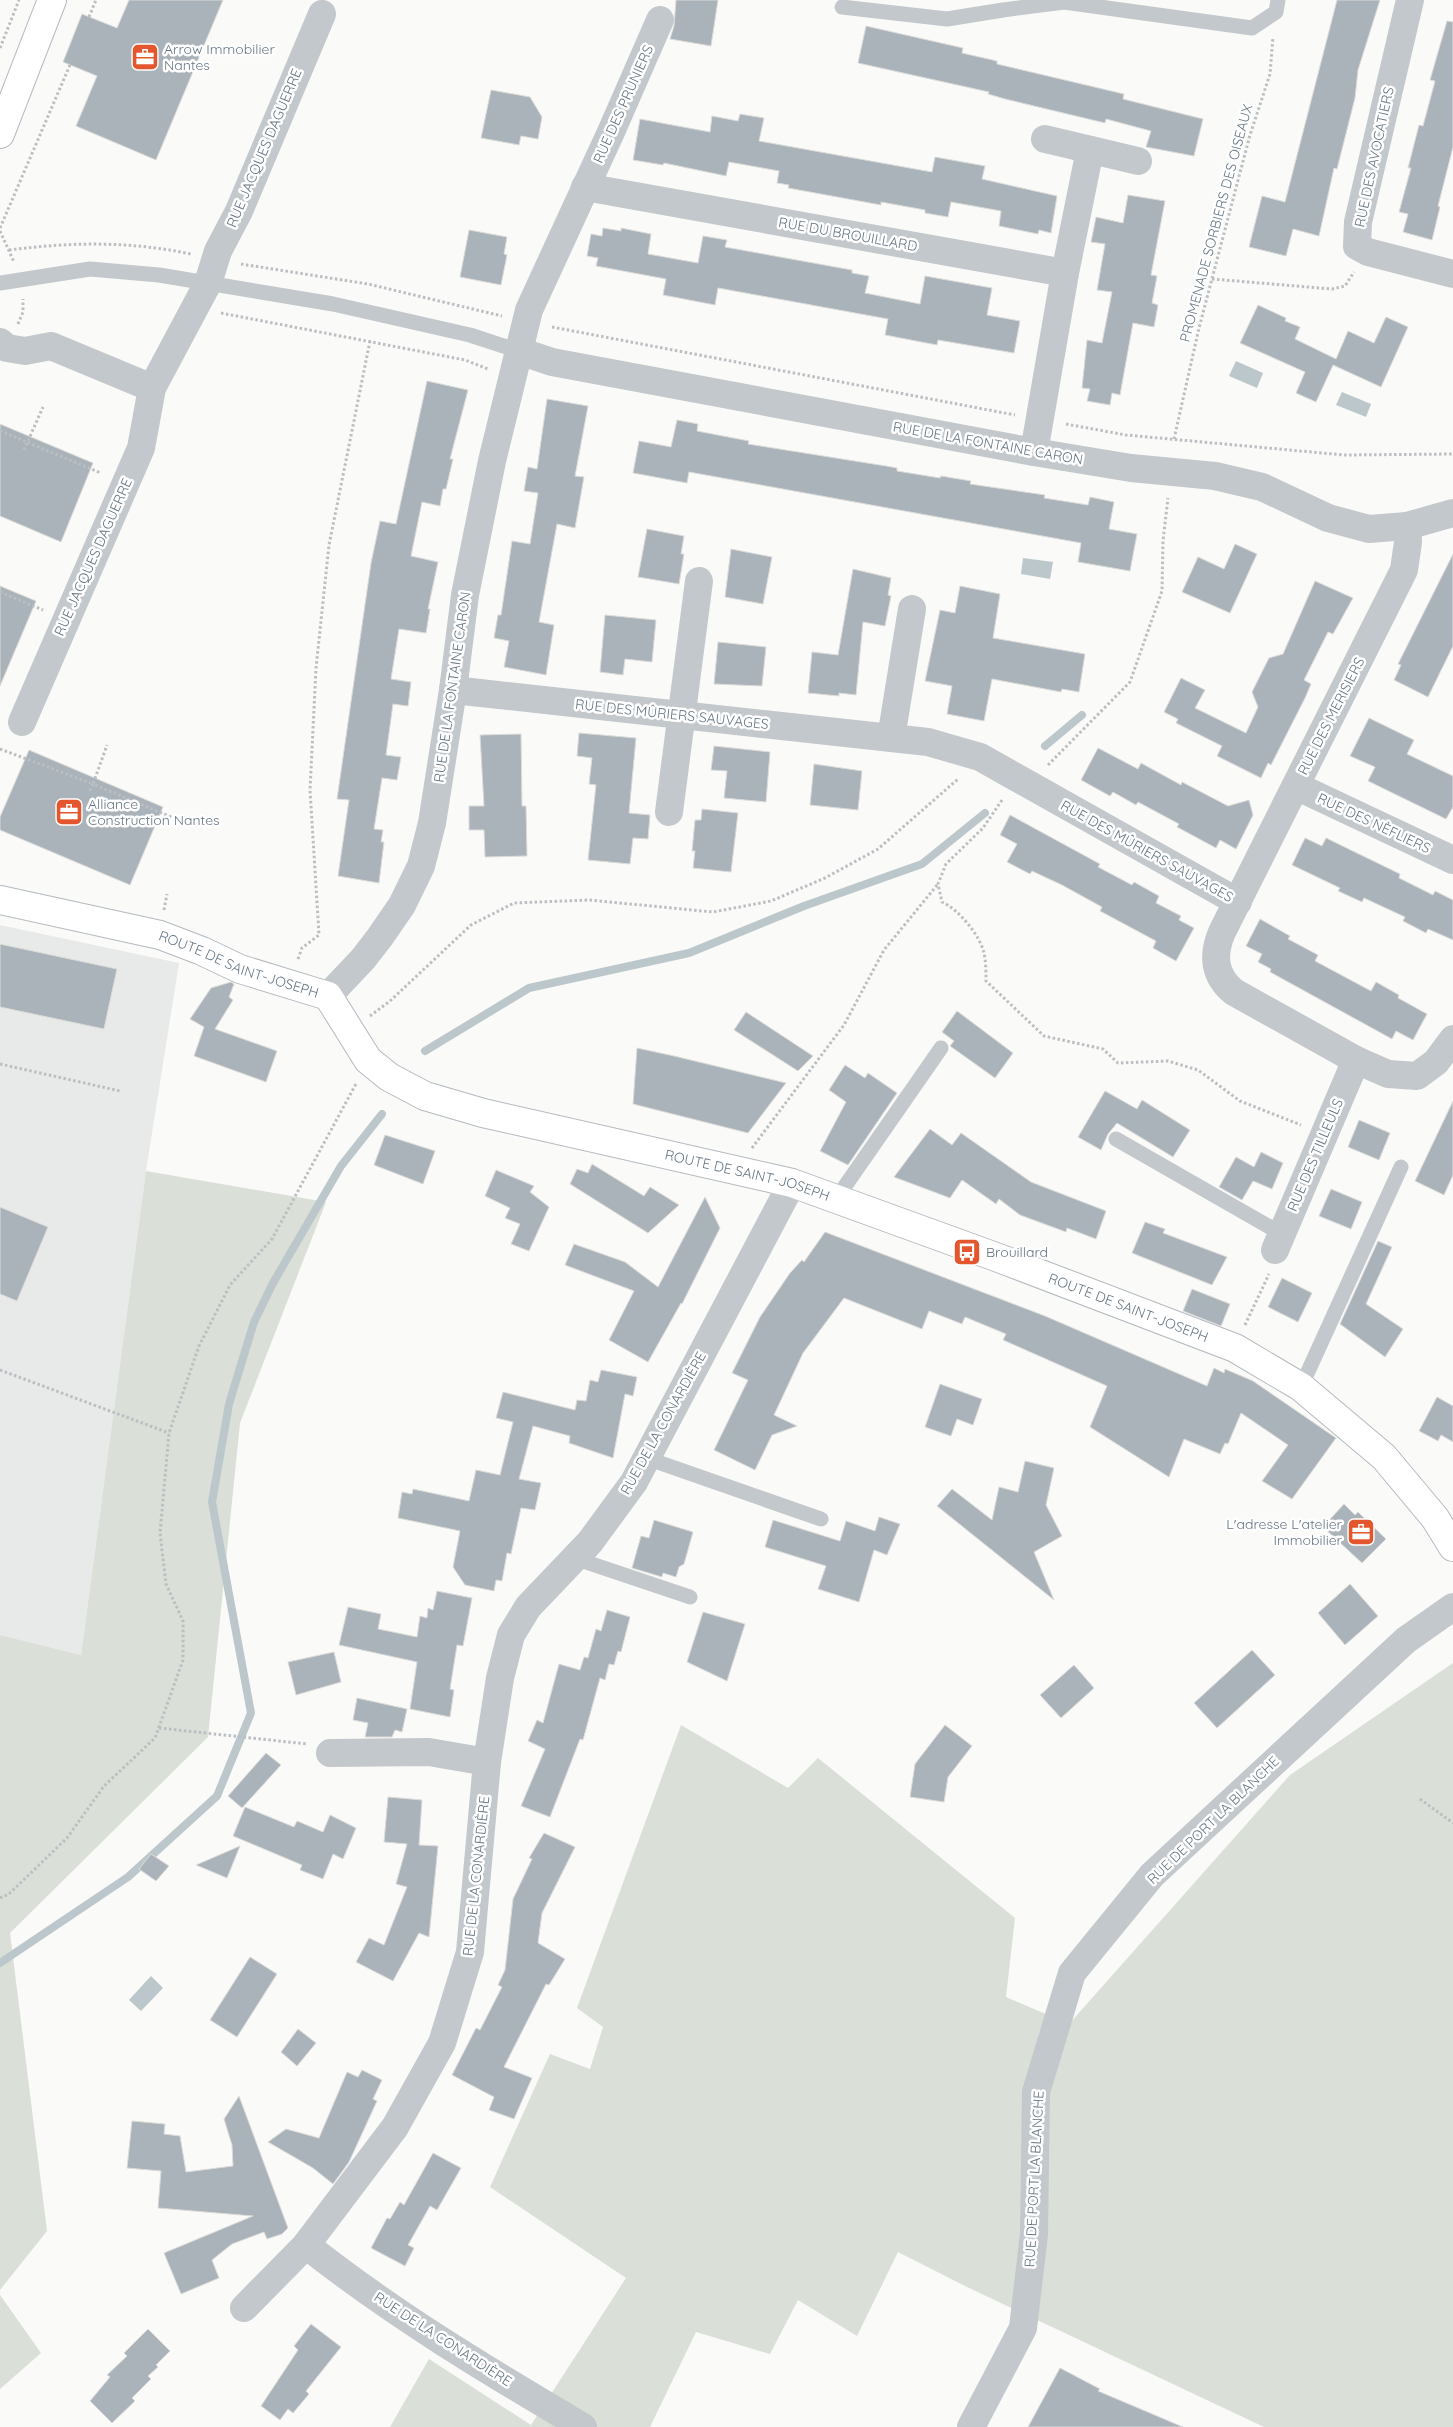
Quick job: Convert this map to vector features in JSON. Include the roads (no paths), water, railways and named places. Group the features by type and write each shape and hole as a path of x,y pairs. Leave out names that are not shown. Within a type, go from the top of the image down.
{"street":[{"path":"0,134 52,0"},
{"name":"RUE DES AVOCATIERS","path":"1410,0 1358,222 1362,249 1453,274"},
{"name":"RUE JACQUES DAGUERRE","path":"22,722 141,448 152,388 196,308 322,14"},
{"name":"RUE DES PRUNIERS","path":"585,187 660,20"},
{"path":"1045,139 1138,160"},
{"path":"1034,452 1090,150"},
{"name":"RUE DU BROUILLARD","path":"585,187 1066,273"},
{"name":"RUE DE LA FONTAINE CARON","path":"328,996 363,959 380,937 402,905 421,866 432,823 453,690 465,595 492,461 527,315 585,187"},
{"path":"3,345 25,351 51,346 152,388"},
{"name":"RUE DE LA FONTAINE CARON","path":"519,351 552,362 1034,452 1131,468 1215,476 1262,487 1328,518 1369,529 1407,526 1453,513"},
{"name":"RUE DES MERISIERS","path":"1238,902 1404,570 1408,542 1407,526"},
{"path":"669,812 683,717 699,581"},
{"path":"891,738 912,609"},
{"name":"RUE DES MÛRIERS SAUVAGES","path":"453,690 683,717 928,742 980,757 1238,902 1217,944 1215,956 1216,968 1226,986 1234,992 1356,1060 1388,1074 1417,1076 1436,1062 1453,1038"},
{"name":"RUE DES NÈFLIERS","path":"1296,786 1453,860"},
{"name":"ROUTE DE SAINT-JOSEPH","path":"0,900 160,935 202,951 240,969 290,986 328,996 368,1060 406,1088 453,1106 792,1183 996,1257 1235,1348 1301,1387 1384,1457 1435,1518 1453,1547"},
{"name":"RUE DES TILLEULS","path":"1278,1242 1356,1060"},
{"name":"RUE DE LA CONARDIÈRE","path":"244,2308 306,2245 395,2127 442,2043 470,1952 487,1762 500,1678 511,1635 528,1607 590,1542 634,1482 792,1183"},
{"name":"RUE DE PORT LA BLANCHE","path":"971,2427 1024,2328 1034,2234 1036,2092 1072,1973 1152,1875 1406,1640 1453,1607"},
{"path":"330,1754 429,1752 487,1762"},
{"name":"RUE DE LA CONARDIÈRE","path":"306,2245 341,2273 481,2366 583,2427"}],"lane":[{"path":"842,7 947,20 1064,2 1252,28 1277,6"},
{"path":"0,283 22,278 90,269 159,275 212,271 333,304 470,335 519,351"},
{"path":"836,1199 941,1048"},
{"path":"1116,1139 1278,1242"},
{"path":"1301,1387 1400,1167"},
{"path":"646,1458 822,1519"},
{"path":"574,1558 690,1597"}],"waterway":[{"path":"1045,746 1082,715"},
{"path":"425,1051 529,988 689,953 804,906 922,864 985,813"},
{"path":"0,1963 128,1877 217,1796 251,1713 212,1502 229,1404 254,1322 273,1283 341,1166 382,1114"}],"place":[{"name":"Arrow Immobilier Nantes","path":"145,57"},
{"name":"Alliance Construction Nantes","path":"69,812"},
{"name":"Brouillard","path":"967,1252"},
{"name":"L'adresse L'atelier Immobilier","path":"1361,1532"}]}
